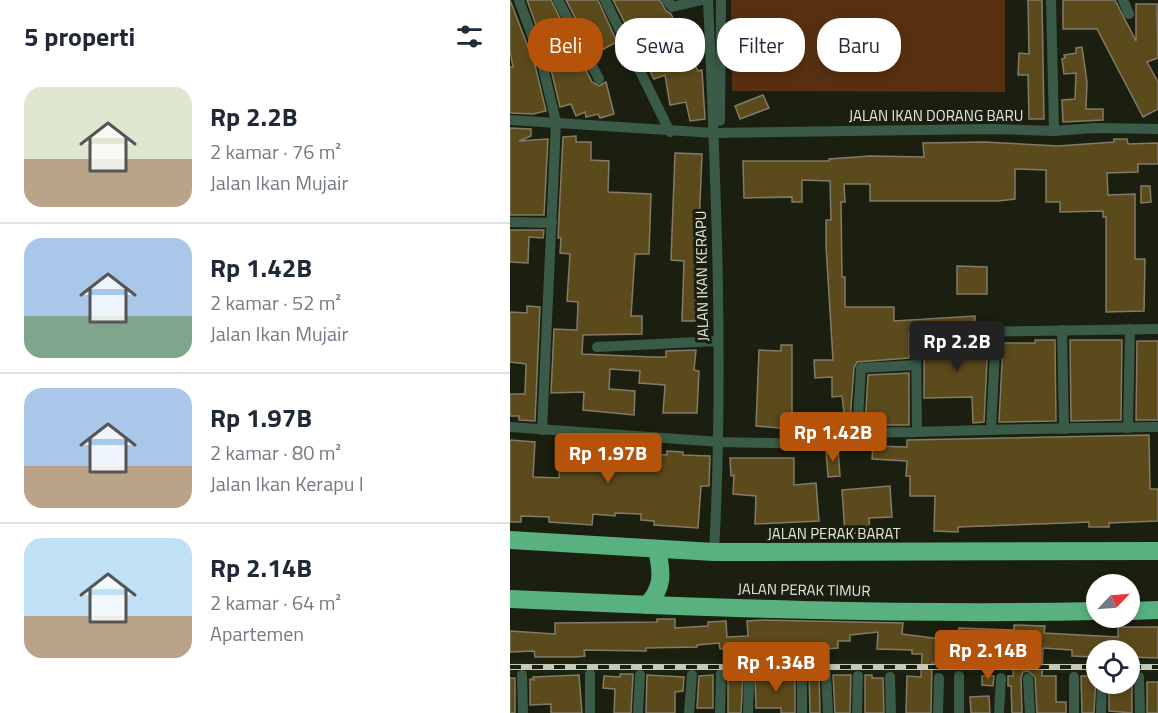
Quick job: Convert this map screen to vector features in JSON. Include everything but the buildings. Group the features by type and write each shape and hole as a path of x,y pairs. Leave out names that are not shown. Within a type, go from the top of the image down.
{"highway":[{"name":"JALAN PERAK BARAT","path":"510,540 714,552 1158,551"},
{"path":"647,605 657,594 662,577 657,549"},
{"name":"JALAN PERAK TIMUR","path":"510,599 647,605 1023,613 1086,611"},
{"path":"1140,611 1158,610"}],"street":[{"path":"519,0 542,63 556,122 542,430"},
{"path":"558,0 599,79"},
{"path":"605,0 670,132"},
{"path":"668,0 672,7 676,7 702,0"},
{"name":"JALAN IKAN KERAPU","path":"708,0 717,133 720,442 714,552"},
{"path":"717,133 722,0"},
{"path":"1051,0 1054,131"},
{"path":"1123,0 1129,14"},
{"name":"JALAN IKAN DORANG BARU","path":"510,120 670,132 717,133 1158,129"},
{"path":"510,222 552,223"},
{"path":"1128,428 1130,329"},
{"path":"917,432 916,333 1158,329"},
{"path":"1062,330 1064,429"},
{"path":"991,429 996,331"},
{"path":"597,347 718,341"},
{"path":"857,434 861,368 916,365"},
{"path":"510,427 720,442 820,444 833,437 857,434 991,429 1158,428"},
{"path":"590,674 590,713"},
{"path":"720,713 722,674"},
{"path":"522,675 522,713"},
{"path":"638,713 640,675"},
{"path":"689,713 692,675"},
{"path":"826,675 828,713"},
{"path":"802,676 802,713"},
{"path":"857,713 858,676"},
{"path":"890,676 891,713"},
{"path":"958,676 959,713"},
{"path":"1074,677 1074,713"},
{"path":"938,713 939,678"},
{"path":"999,713 1001,678"},
{"path":"1028,678 1030,713"},
{"path":"748,713 749,681"},
{"path":"1101,713 1102,694"},
{"path":"1139,694 1140,713"}],"shaded area":[{"path":"731,0 1005,0 1005,92 732,91 732,72 805,72 805,18 731,18"},
{"path":"510,659 1086,660 1086,673 510,673"},
{"path":"1140,660 1158,660 1158,673 1140,673"}],"railway":[{"path":"510,667 1086,667"},
{"path":"1140,667 1158,667"}]}
